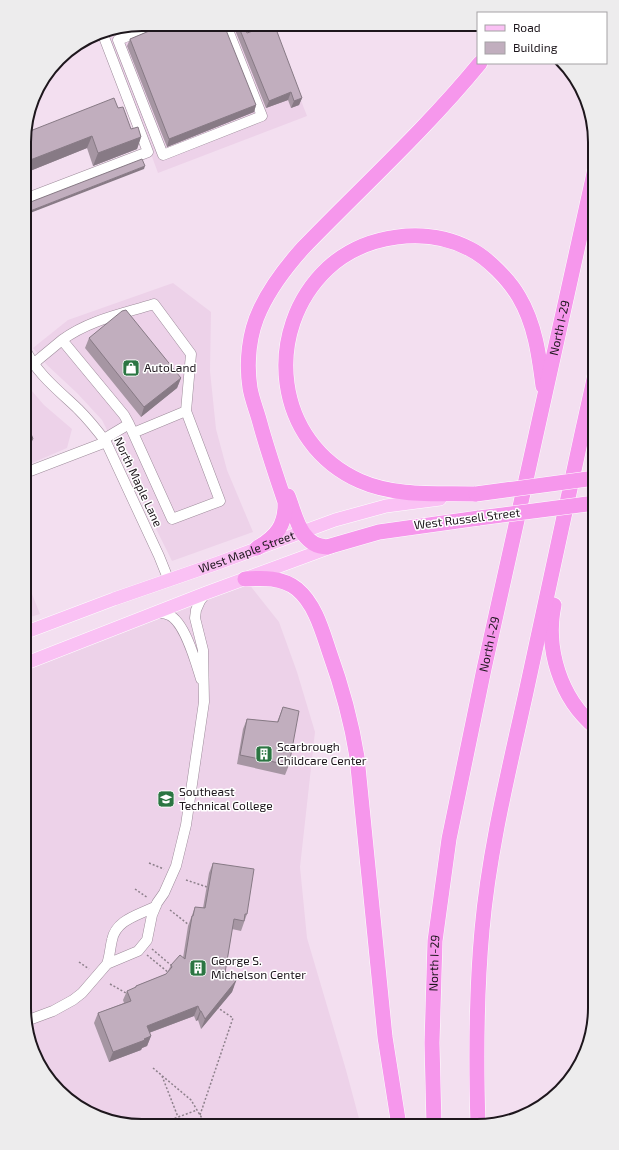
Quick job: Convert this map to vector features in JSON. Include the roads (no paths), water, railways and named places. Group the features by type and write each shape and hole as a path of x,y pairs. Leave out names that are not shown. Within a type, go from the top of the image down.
{"highway":[{"path":"257,548 269,541 275,534 284,519 285,511 285,502 250,388 250,343 259,311 284,269 455,93 479,64"},
{"name":"North I-29","path":"434,1119 432,1043 435,941 449,839 484,668 588,201"},
{"name":"West Russell Street","path":"544,395 533,330 525,307 511,285 482,256 465,247 445,240 419,236 388,238 358,248 343,257 329,267 306,293 294,319 287,341 285,358 286,376 288,393 295,415 309,440 319,453 345,474 360,482 376,487 409,493 476,494 588,479"},
{"path":"478,1119 476,1077 477,1010 481,936 496,830 588,405"},
{"path":"259,420 302,532"},
{"name":"West Russell Street","path":"302,532 307,540 314,544 327,547 379,532 588,504"},
{"path":"560,529 563,564 551,621 554,655 563,684 571,699 588,720"},
{"path":"245,579 277,579 297,589 305,597 320,625 349,712 357,757 385,1037 398,1119"}],"main road":[{"name":"West Maple Street","path":"31,630 335,520 386,506 476,494"},
{"name":"West Maple Street","path":"31,661 156,612 341,543"}],"street":[{"path":"133,32 118,40 163,155 262,116 229,31"},
{"path":"31,197 148,152 104,38"},
{"path":"33,364 62,340 73,332 95,321 154,304 191,354 186,411 220,501 172,519 124,415 62,340"},
{"name":"North Maple Lane","path":"31,360 53,387 78,409 94,426 105,441 159,556 169,581"},
{"path":"31,471 131,429 186,411"},
{"path":"32,1019 73,1000 82,993 107,964 112,939 118,927 129,918 153,903 164,893 170,880 181,850 191,799 203,713 203,650 195,618 196,610 206,593"},
{"path":"156,612 169,615 180,626 195,661 204,690"},
{"path":"107,964 133,955 143,946 147,940 153,903"}],"place":[{"name":"AutoLand","path":"131,368"},
{"name":"Scarbrough Childcare Center","path":"264,754"},
{"name":"Southeast Technical College","path":"166,799"},
{"name":"George S. Michelson Center","path":"198,968"}]}
